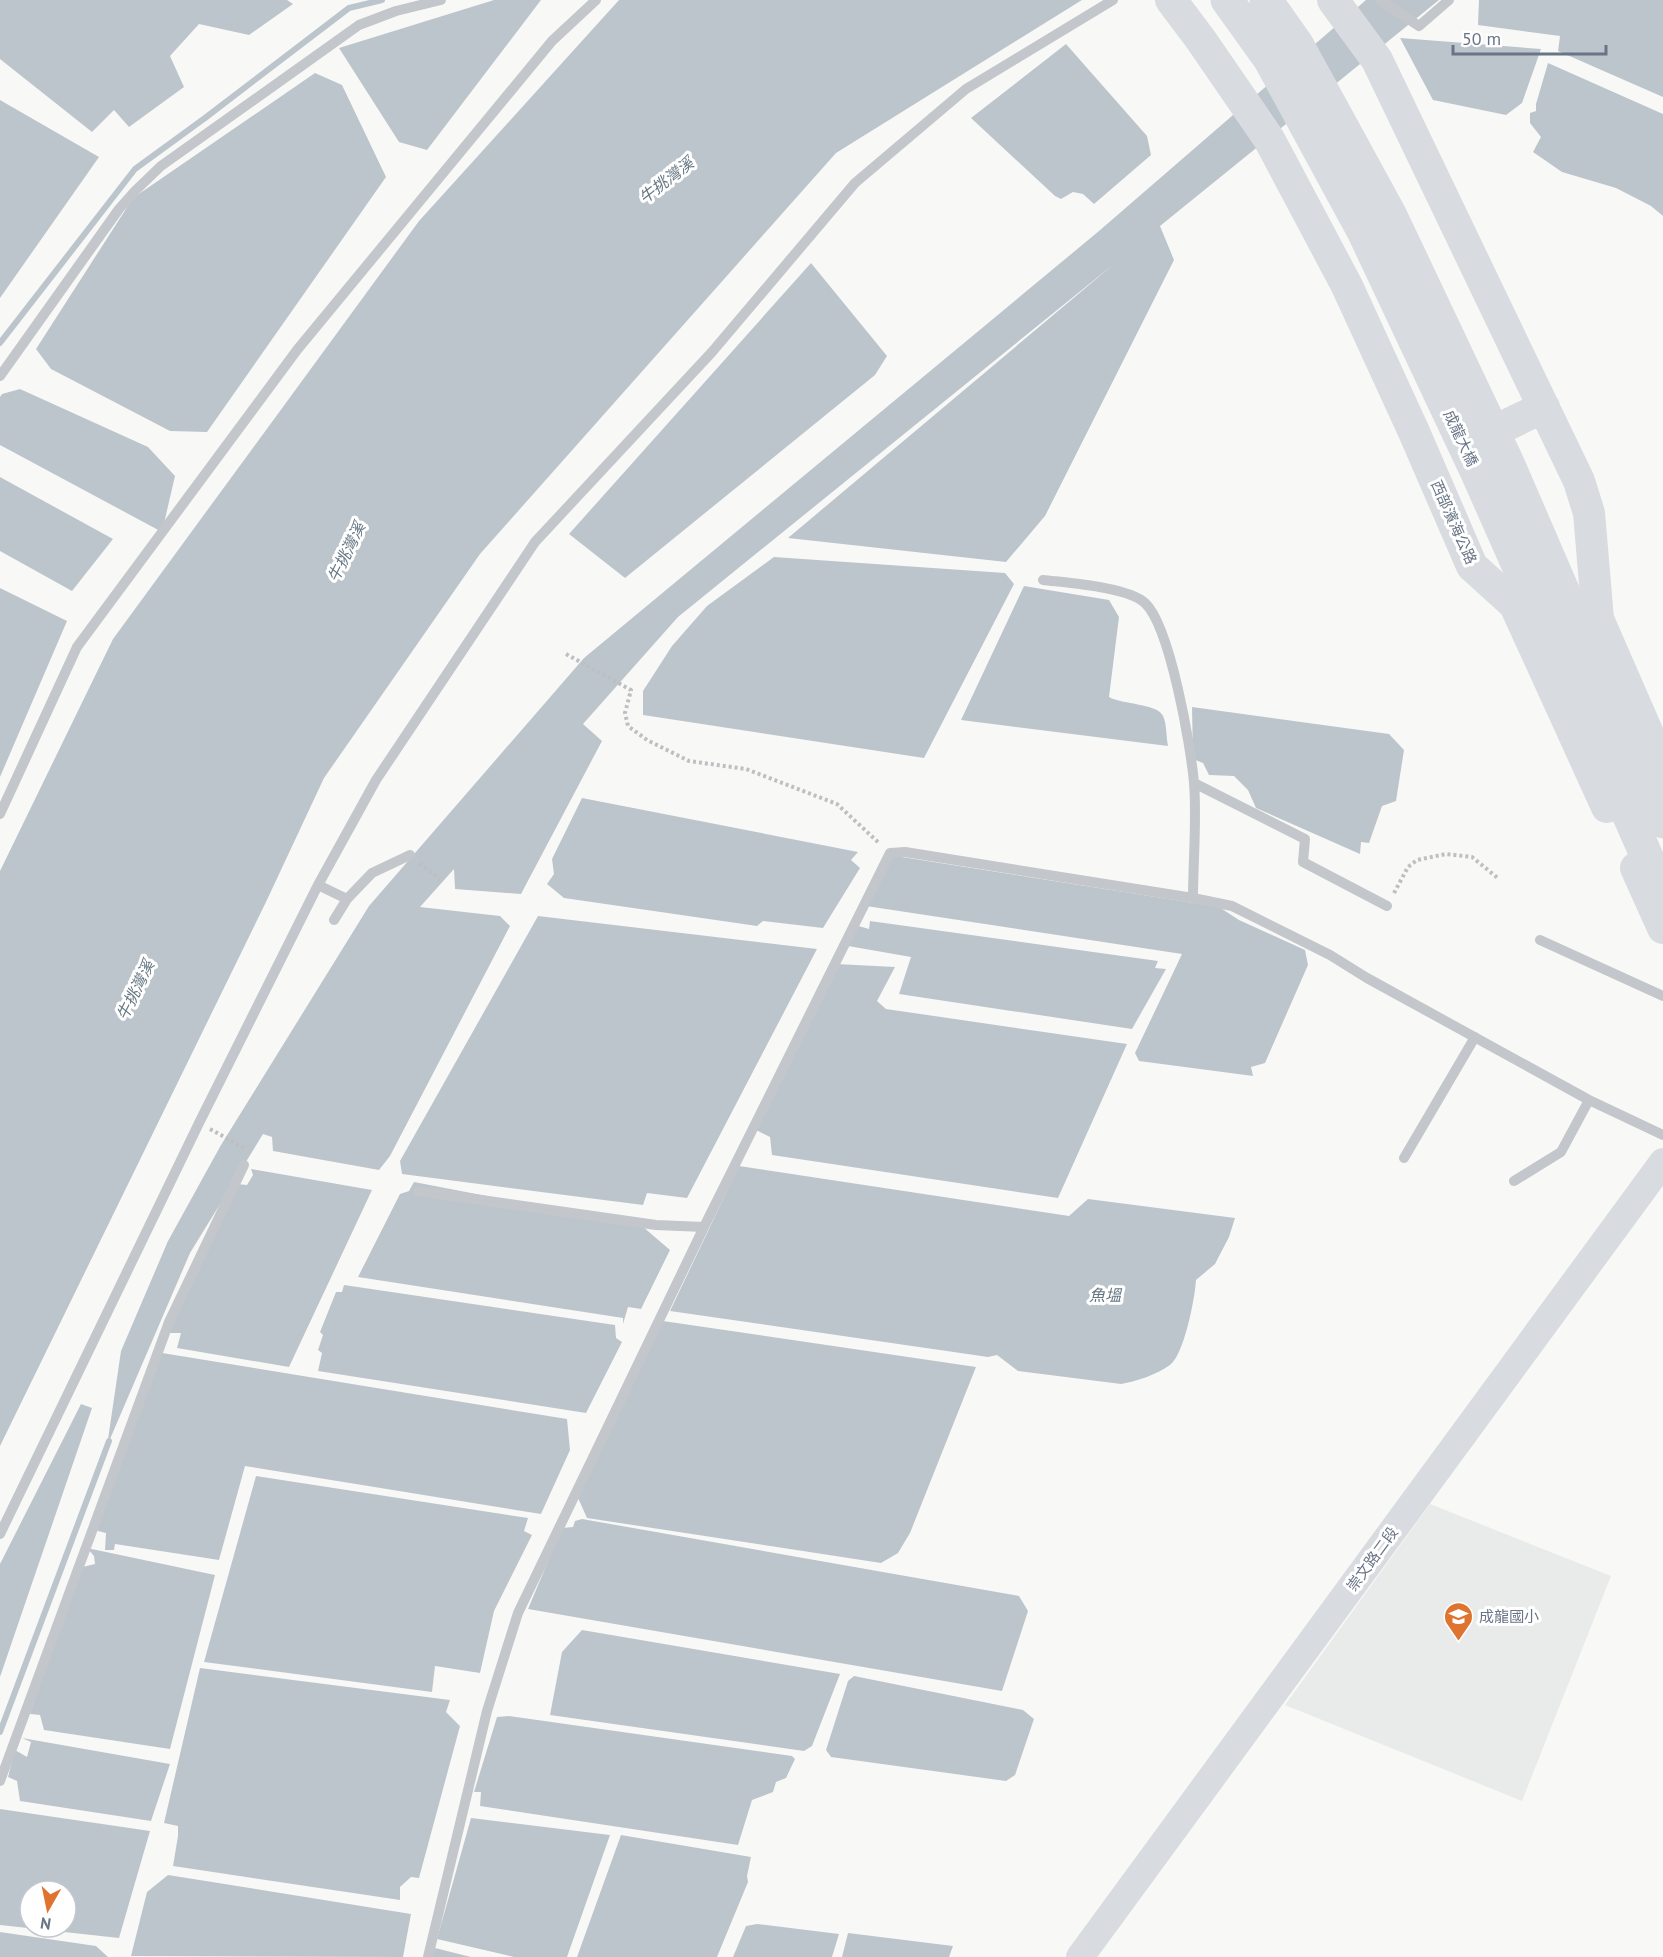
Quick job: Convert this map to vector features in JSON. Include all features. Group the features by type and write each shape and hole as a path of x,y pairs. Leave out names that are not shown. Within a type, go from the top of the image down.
{"highway":[{"name":"成龍大橋","path":"1227,0 1270,60 1363,231 1477,474 1663,893"},
{"path":"1266,0 1297,44 1391,216 1508,463 1663,822"}],"main road":[{"name":"西部濱海公路","path":"1171,0 1240,95 1269,140 1347,286 1472,567 1515,605 1663,928"},
{"path":"1336,5 1377,60 1579,481 1589,513 1598,619 1663,768"},
{"path":"1428,464 1544,407"}],"street":[{"name":"崇文路二段","path":"1080,1957 1663,1162"}],"lane":[{"path":"0,376 119,209 161,166 359,25 396,11 441,0"},
{"path":"0,814 77,647 297,350 552,41 596,0"},
{"path":"0,1534 199,1123 318,885 376,780 535,542 712,352 855,183 966,89 1113,0"},
{"path":"1380,0 1419,26 1449,0"},
{"path":"1043,580 1126,592 1145,603 1163,632 1180,700 1194,783 1193,898"},
{"path":"1194,783 1305,839 1303,862 1387,906"},
{"path":"428,1957 488,1711 518,1612 704,1227 890,854 911,853 1232,906 1330,955 1367,978 1589,1100 1663,1135"},
{"path":"334,920 347,898 372,873 410,855"},
{"path":"318,885 347,898"},
{"path":"1540,940 1663,996"},
{"path":"1404,1158 1475,1036"},
{"path":"1514,1181 1561,1152 1589,1100"},
{"path":"0,1781 161,1341 244,1165"},
{"path":"418,1191 656,1225 704,1227"}],"path":[{"path":"566,654 631,690 625,713 628,726 646,740 689,761 746,769 837,804 890,854"},
{"path":"1387,906 1408,867 1417,860 1446,854 1472,857 1499,879"},
{"path":"410,855 440,880"},
{"path":"199,1123 250,1152"}],"shaded area":[{"name":"成龍國小","path":"1430,1504 1611,1576 1522,1801 1285,1705"}],"water":[{"path":"0,0 287,0 293,4 249,35 199,24 170,56 184,87 129,127 114,110 92,132 0,59"},
{"path":"494,0 541,0 427,150 399,142 339,48"},
{"name":"牛挑灣溪","path":"619,0 1082,0 836,153 480,554 324,778 266,902 0,1446 0,871 113,639 419,221"},
{"path":"1366,0 1439,0 1160,226 1174,260 1045,516 1006,562 788,538 1114,264 678,617 583,724 602,741 521,894 455,889 454,869 420,907 500,916 510,926 390,1156 379,1170 273,1151 272,1137 263,1134 190,1253 107,1446 121,1351 168,1241 221,1145 369,906 584,658 1099,231"},
{"path":"1479,0 1663,0 1663,97 1558,51 1560,36 1478,25"},
{"path":"1400,38 1541,49 1522,103 1506,115 1433,100"},
{"path":"1066,44 1147,136 1151,155 1094,204 1083,194 1073,192 1061,199 1055,196 971,118"},
{"path":"1548,63 1663,114 1663,216 1651,206 1616,188 1562,172 1533,152 1541,137 1530,123 1530,113 1536,111"},
{"path":"315,73 342,85 386,177 207,432 170,431 51,369 36,349 133,198"},
{"path":"0,100 99,157 0,298"},
{"path":"811,263 887,356 875,375 625,578 569,534"},
{"path":"20,389 148,447 175,476 162,532 0,445 0,397 2,394"},
{"path":"0,477 113,539 72,591 0,551"},
{"path":"774,557 1005,573 1014,584 924,758 643,715 643,691 672,646 707,606"},
{"path":"1024,586 1109,600 1119,617 1109,697 1122,702 1147,706 1160,712 1165,723 1168,746 961,720"},
{"path":"0,588 67,621 0,777"},
{"path":"1192,707 1389,734 1404,750 1396,801 1382,806 1369,843 1361,842 1360,854 1256,808 1248,790 1234,776 1209,775 1203,763 1193,759"},
{"path":"582,798 858,852 851,860 860,868 823,928 763,921 757,926 564,898 547,884 554,874 552,859"},
{"path":"889,855 1219,907 1239,920 1305,950 1308,965 1265,1063 1251,1067 1253,1076 1139,1061 1135,1053 1182,954 866,906"},
{"path":"538,916 817,949 687,1198 647,1193 643,1205 402,1174 400,1161"},
{"path":"870,921 1158,961 1155,968 1166,969 1132,1029 899,994 911,957 848,946 855,925 869,929"},
{"path":"836,964 895,967 877,1001 886,1009 1127,1044 1058,1198 772,1155 770,1137 754,1129"},
{"name":"魚塭","path":"739,1166 1069,1216 1088,1199 1235,1218 1229,1237 1215,1264 1196,1280 1188,1326 1175,1359 1165,1369 1153,1375 1121,1384 1018,1371 997,1355 988,1357 670,1311"},
{"path":"251,1169 372,1190 289,1367 177,1348 181,1333 168,1333 237,1184 247,1185 253,1175"},
{"path":"414,1182 642,1226 670,1250 641,1309 628,1307 623,1324 623,1318 358,1277 400,1194 409,1191"},
{"path":"344,1285 615,1325 616,1338 622,1342 586,1413 318,1371 322,1353 318,1350 323,1335 320,1332 336,1292 342,1292"},
{"path":"663,1321 976,1367 910,1533 898,1553 881,1563 587,1518 578,1498"},
{"path":"156,1352 567,1419 570,1450 541,1514 245,1466 219,1560 115,1544 114,1550 105,1550 106,1533 94,1530"},
{"path":"81,1404 92,1408 0,1677 0,1564"},
{"path":"256,1476 528,1518 524,1531 532,1535 494,1611 480,1673 435,1666 432,1692 204,1662"},
{"path":"582,1519 1019,1596 1028,1611 1002,1691 528,1609 562,1528 573,1527 575,1521"},
{"path":"87,1548 215,1575 170,1749 44,1730 40,1715 30,1714 78,1568 95,1564 94,1556"},
{"path":"582,1630 840,1674 812,1746 804,1751 550,1715 562,1652"},
{"path":"200,1668 450,1700 446,1712 460,1726 419,1878 411,1877 400,1887 400,1900 173,1866 178,1826 164,1823"},
{"path":"854,1676 1023,1710 1034,1719 1015,1775 1006,1781 831,1757 826,1750 848,1681"},
{"path":"509,1716 792,1756 795,1759 786,1778 776,1782 773,1792 752,1800 738,1845 480,1806 481,1792 474,1792 497,1717"},
{"path":"22,1738 170,1764 151,1821 20,1801 17,1781 8,1777 15,1750 27,1757 31,1742"},
{"path":"0,1809 150,1831 119,1938 78,1934 78,1879 18,1879 18,1927 0,1925"},
{"path":"471,1818 610,1835 567,1957 514,1957 437,1939"},
{"path":"621,1835 751,1857 748,1882 717,1957 577,1957"},
{"path":"168,1875 411,1914 403,1957 131,1956 147,1892"},
{"path":"757,1924 839,1934 832,1957 733,1957 746,1926"},
{"path":"0,1932 18,1935 18,1939 48,1939 96,1946 108,1957 0,1957"},
{"path":"848,1933 953,1946 949,1957 842,1957"},
{"path":"435,1948 471,1957 432,1957"}],"waterway":[{"path":"0,343 135,169 349,8 382,0"},
{"path":"0,1732 109,1441"}],"place":[{"name":"成龍國小","path":"1458,1642"}]}
